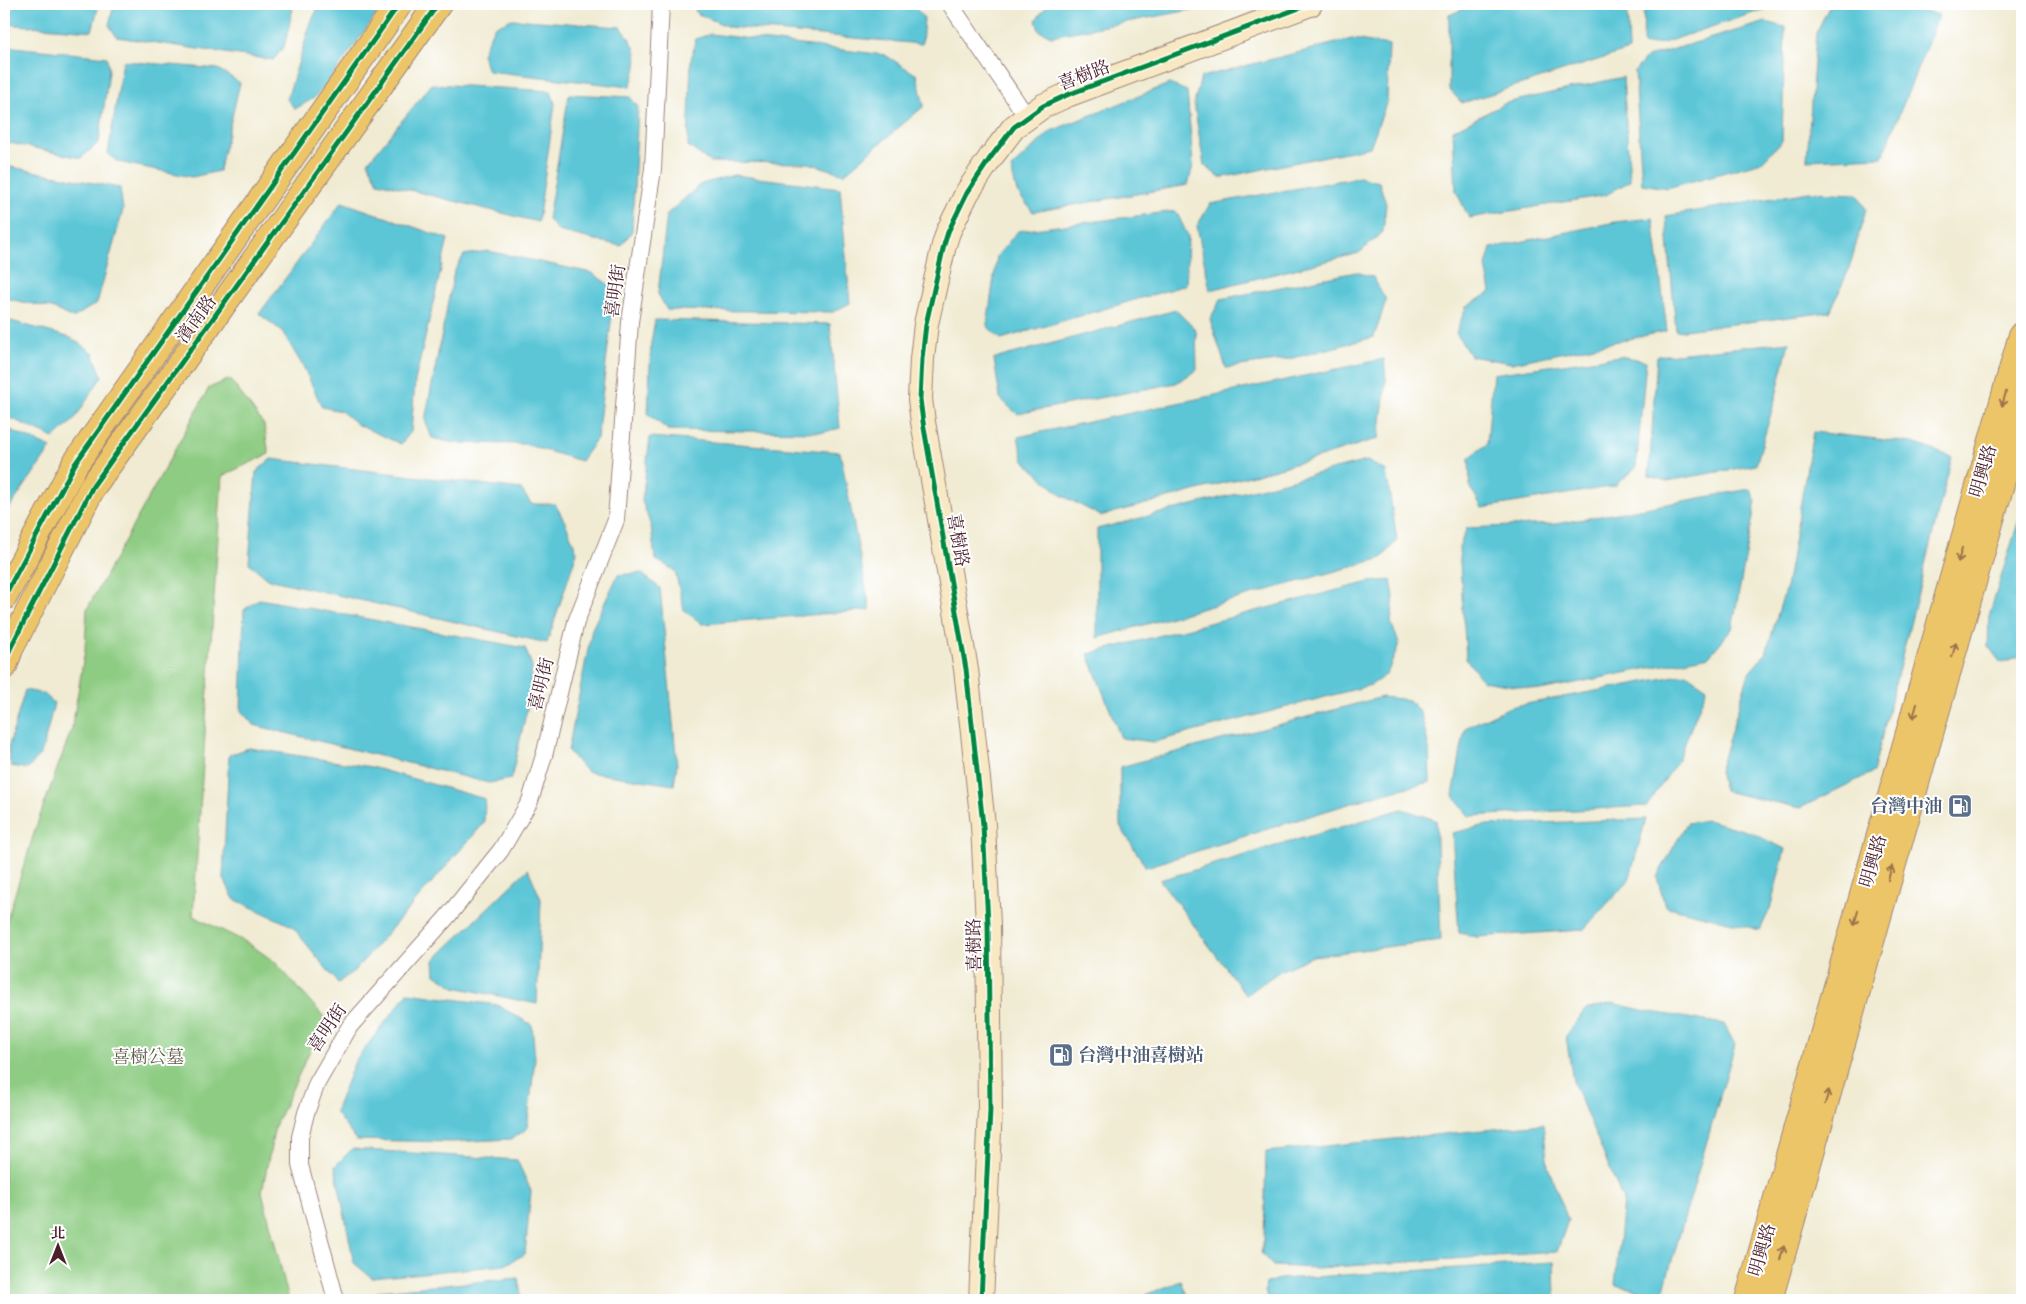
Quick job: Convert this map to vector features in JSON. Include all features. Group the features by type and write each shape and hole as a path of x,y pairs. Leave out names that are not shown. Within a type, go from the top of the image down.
{"main road":[{"name":"濱南路","path":"4,597 75,464 399,4"},
{"name":"濱南路","path":"4,666 10,649 93,486 438,4"},
{"name":"明興路","path":"1748,1300 2022,335"},
{"name":"明興路","path":"1769,1300 2022,410"}],"street":[{"name":"喜明街","path":"336,1300 300,1165 300,1137 316,1083 350,1026 448,916 500,850 530,800 545,752 576,622 616,520 630,322 653,169 661,4"},
{"path":"950,4 1027,117"},
{"name":"喜樹路","path":"981,1300 990,1110 988,924 983,825 966,669 920,400 926,324 948,232 978,175 1014,127 1043,106 1310,4"}],"green space":[{"name":"喜樹公墓","path":"230,379 264,425 269,454 222,476 193,916 248,943 275,962 325,1018 275,1126 262,1192 289,1300 4,1300 4,929 36,827 72,728 85,650 87,609 209,388"}],"water":[{"path":"4,4 99,4 92,31 4,24"},
{"path":"114,4 294,4 284,47 273,60 117,37 109,25"},
{"path":"320,4 384,4 329,81 314,98 295,109 287,99 311,22"},
{"path":"694,4 912,4 924,18 922,44 729,27 696,13"},
{"path":"1048,4 1223,4 1051,36 1039,30 1036,20"},
{"path":"1475,4 1627,4 1629,50 1462,103 1449,89 1449,15"},
{"path":"1644,4 1767,4 1765,9 1663,43 1643,45"},
{"path":"1830,5 1918,9 1939,15 1882,157 1807,160 1816,33"},
{"path":"512,19 621,27 635,49 637,62 630,87 488,71 482,54 494,27"},
{"path":"1766,22 1785,27 1782,141 1762,162 1667,188 1642,184 1635,71 1647,57"},
{"path":"710,34 885,55 917,75 924,106 844,174 809,163 710,162 688,146 691,60 696,39"},
{"path":"1352,39 1389,45 1387,101 1370,147 1220,178 1204,165 1194,104 1201,77"},
{"path":"4,46 107,57 109,71 99,142 81,158 5,142"},
{"path":"123,61 218,69 240,83 219,171 192,177 118,162 108,154"},
{"path":"1623,77 1630,181 1606,195 1469,218 1456,191 1453,130 1506,103"},
{"path":"432,84 551,91 555,104 538,222 378,182 368,162"},
{"path":"1169,84 1187,91 1193,165 1188,185 1033,212 1017,192 1011,168 1051,131"},
{"path":"569,94 630,97 638,107 632,231 621,246 558,231 548,219"},
{"path":"4,167 120,188 123,210 97,303 73,318 52,308 4,298"},
{"path":"734,175 840,188 850,303 833,312 667,310 658,294 667,214 701,184"},
{"path":"1360,177 1379,182 1386,204 1383,232 1359,253 1210,290 1197,226 1210,204"},
{"path":"1809,192 1857,194 1866,209 1849,269 1830,312 1676,331 1666,216"},
{"path":"342,202 448,239 415,381 411,432 401,444 358,425 341,411 322,407 304,368 282,331 259,314"},
{"path":"1176,211 1188,236 1186,285 1001,339 987,326 997,256 1018,231"},
{"path":"1653,218 1667,331 1512,363 1470,356 1456,333 1466,307 1491,292 1486,266 1491,248 1615,222"},
{"path":"488,251 592,273 615,289 597,438 581,461 524,444 454,443 432,438 425,420 454,272 464,255"},
{"path":"1356,272 1373,277 1386,300 1374,337 1289,359 1226,368 1210,319 1221,299"},
{"path":"1176,310 1196,330 1197,370 1176,383 1017,414 1000,398 994,359"},
{"path":"4,319 71,338 93,353 102,376 74,420 54,438 4,415"},
{"path":"655,320 830,324 840,428 824,432 668,430 648,414 651,343"},
{"path":"1789,342 1756,465 1667,481 1649,476 1657,356"},
{"path":"1620,356 1646,361 1636,468 1615,486 1482,508 1470,486 1469,458 1487,444 1493,374"},
{"path":"1384,359 1386,381 1379,438 1320,457 1101,516 1061,495 1024,461 1018,437"},
{"path":"4,427 51,448 10,507 4,509"},
{"path":"1813,432 1913,443 1952,457 1873,772 1800,808 1724,791 1719,771 1749,673 1766,653 1787,583"},
{"path":"650,437 840,452 870,610 702,624 684,610 675,571 655,559 651,526 642,501"},
{"path":"271,459 521,489 531,504 555,504 565,522 577,552 547,643 268,579 249,563 256,472"},
{"path":"1367,461 1386,471 1397,540 1382,558 1097,638 1097,529"},
{"path":"1750,489 1756,501 1732,629 1709,656 1540,690 1483,681 1466,659 1459,547 1467,528 1556,524"},
{"path":"2022,510 2022,657 2001,663 1988,646 1989,616"},
{"path":"641,573 660,588 677,765 674,785 587,772 568,751 592,629 618,575"},
{"path":"1391,580 1394,597 1391,622 1399,644 1387,674 1371,685 1154,742 1121,738 1088,654 1369,582"},
{"path":"259,599 525,648 532,666 530,696 511,779 489,783 254,725 241,711 244,610"},
{"path":"1686,674 1707,688 1677,762 1647,806 1469,816 1453,796 1465,728 1510,707"},
{"path":"25,690 44,694 54,703 42,752 28,769 11,766 8,749"},
{"path":"1382,697 1409,700 1421,714 1429,748 1430,782 1387,792 1146,867 1120,826 1120,767"},
{"path":"249,748 371,767 485,799 484,823 355,970 338,983 292,926 234,899 223,877 229,755"},
{"path":"1402,809 1436,820 1441,940 1313,956 1280,971 1246,995 1160,880"},
{"path":"1646,819 1629,880 1583,930 1477,937 1459,933 1452,833 1487,825"},
{"path":"1707,820 1750,832 1785,849 1770,909 1760,930 1665,906 1657,877 1687,823"},
{"path":"528,869 541,899 537,1004 455,987 435,974 434,960"},
{"path":"408,993 497,1005 532,1025 535,1058 527,1129 511,1139 452,1142 356,1140 335,1112 355,1061"},
{"path":"1612,1003 1646,1011 1724,1024 1735,1045 1662,1295 1615,1285 1623,1200 1573,1081 1566,1036 1585,1010"},
{"path":"1543,1124 1548,1167 1568,1220 1557,1252 1317,1268 1273,1266 1261,1253 1264,1240 1266,1152"},
{"path":"352,1149 517,1160 531,1191 525,1254 505,1265 372,1278 354,1263 335,1166"},
{"path":"1554,1262 1555,1300 1268,1300 1265,1291 1266,1283 1280,1279"},
{"path":"518,1278 522,1300 371,1300 379,1291"},
{"path":"1181,1281 1189,1300 1132,1300"}],"cycle path":[{"path":"4,597 75,464 399,4"},
{"path":"4,666 10,649 93,486 438,4"},
{"path":"981,1300 990,1110 988,924 983,825 966,669 920,399 926,324 944,245 948,232 967,193 991,157 1014,127 1043,106 1067,95 1310,4"}],"place":[{"name":"台灣中油","path":"1960,806"},
{"name":"台灣中油喜樹站","path":"1061,1055"}]}
